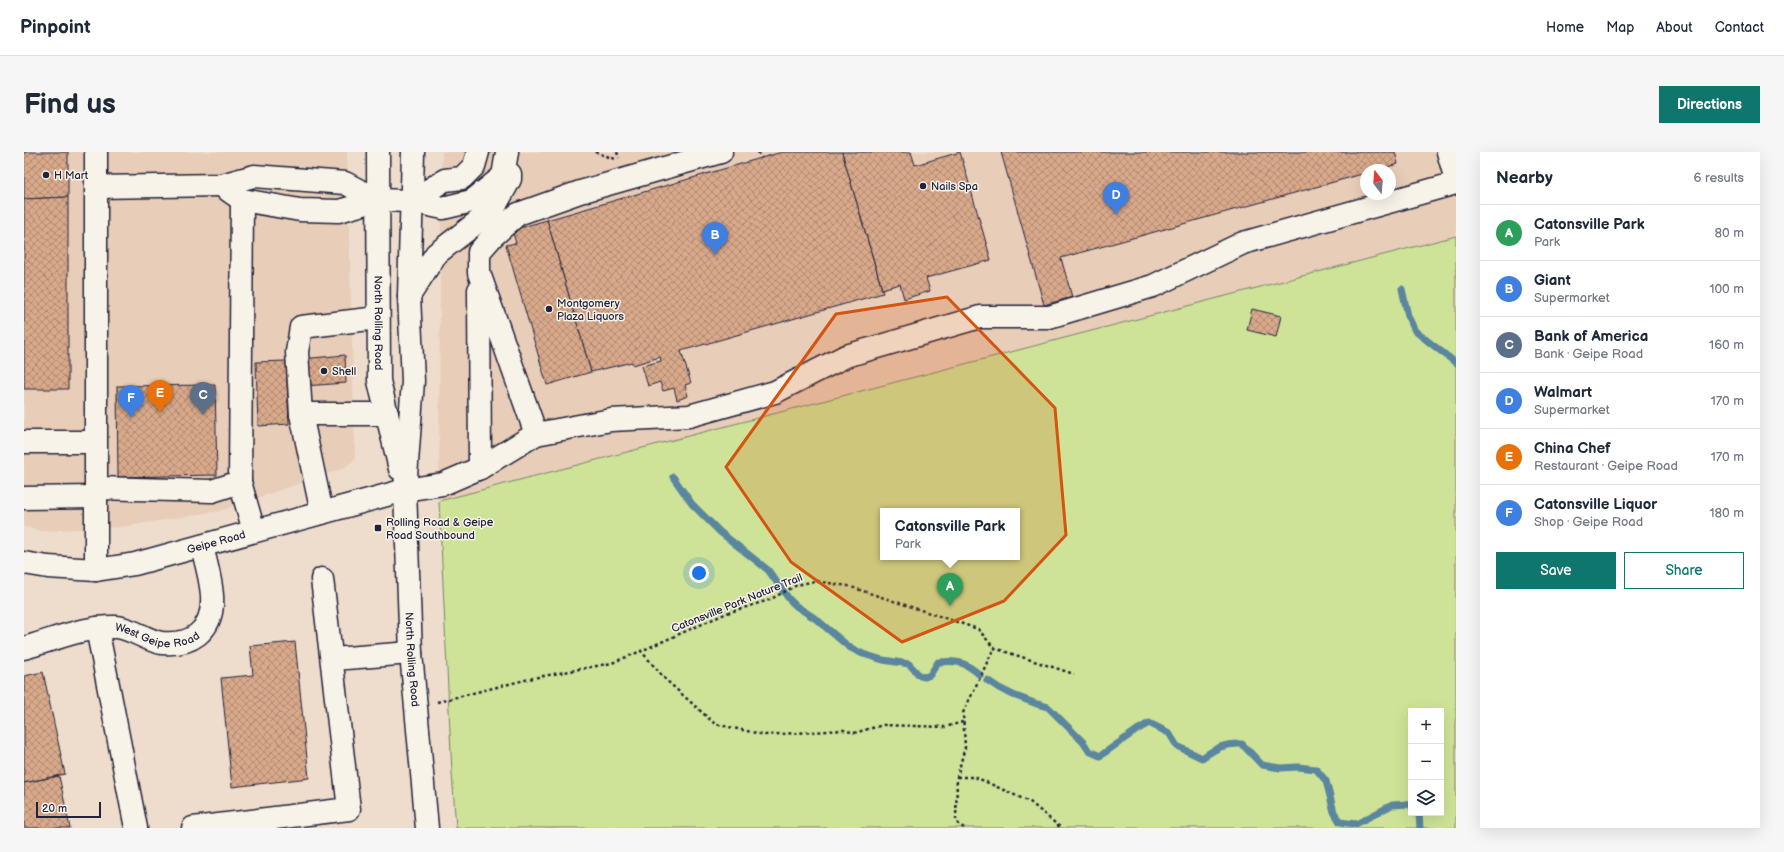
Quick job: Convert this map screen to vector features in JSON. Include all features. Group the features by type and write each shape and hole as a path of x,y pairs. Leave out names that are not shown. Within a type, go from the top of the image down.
{"main road":[{"path":"96,152 96,570"},
{"name":"North Rolling Road","path":"378,152 377,200 379,381 405,490"},
{"name":"North Rolling Road","path":"413,152 408,296 413,381 405,490 411,653 427,828"},
{"path":"411,201 445,180 462,178 474,166 478,152"},
{"path":"221,185 242,200 300,210 339,211 377,200 411,201 443,208 472,201 503,176 508,152"},
{"path":"408,296 436,254 493,210 510,179 508,152"},
{"path":"480,468 479,252 493,236 518,214 580,192 721,152"},
{"path":"479,273 536,434 611,420 689,416 775,392 846,356 980,317 1049,317 1153,286 1243,243 1456,182 1448,152"},
{"path":"97,187 221,185 254,176 345,183 377,200"},
{"path":"242,200 240,482 254,531"},
{"path":"322,513 301,414 297,352 301,327 378,318"},
{"path":"301,414 386,414"},
{"name":"Geipe Road","path":"24,563 48,567 96,570 136,564 405,490 443,484 480,468 536,434"},
{"path":"24,442 95,442"},
{"path":"24,498 96,493 212,491 240,482"},
{"name":"West Geipe Road","path":"24,648 97,628 118,627 162,643 178,643 193,638 205,628 212,615 210,584 202,546"},
{"path":"193,828 349,809 333,659 322,579"},
{"path":"97,628 136,828"},
{"path":"333,659 411,653"}],"path":[{"path":"595,152 620,160"},
{"path":"758,152 762,158"},
{"name":"Catonsville Park Nature Trail","path":"417,707 533,678 612,663 727,614 769,600 797,585 815,581 848,586 978,629 994,648"},
{"path":"964,828 956,822 957,777 965,747 963,713 994,648 1074,674"},
{"path":"641,651 666,680 715,724 765,735 844,730 854,733 883,725 946,727 964,722"},
{"path":"957,777 975,777 1030,802 1061,828"}],"highlighted area":[{"path":"947,297 1055,408 1066,535 1004,601 902,642 791,562 726,467 836,314"}],"shaded area":[{"path":"24,152 347,152 355,459 344,468 219,511 121,527 42,531 24,527"},
{"path":"442,152 1456,152 1456,236 439,501"}],"green space":[{"path":"1456,236 1456,828 456,828 439,501"}],"building":[{"name":"H Mart","path":"24,152 68,152 68,197 24,199"},
{"path":"782,152 842,152 883,293 681,351 691,383 685,385 688,396 677,400 674,388 663,391 660,382 648,386 642,366 661,361 660,357 633,365 632,362 591,372 547,220"},
{"path":"842,152 911,152 915,165 960,152 991,260 926,278 930,291 904,299 900,284 882,289"},
{"path":"1001,152 1395,152 1398,164 1360,164 1360,175 1061,258 1072,297 1044,305"},
{"path":"68,197 68,389 24,389 24,199"},
{"name":"Montgomery Plaza Liquors","path":"547,220 591,372 547,385 506,245 516,243 512,230"},
{"path":"1252,309 1281,316 1276,337 1247,330"},
{"name":"Shell","path":"345,355 346,383 304,386 301,359"},
{"path":"286,361 289,424 258,426 256,362"},
{"path":"215,385 217,475 118,477 117,386"},
{"path":"295,642 309,778 232,787 221,678 253,675 250,646"},
{"path":"43,672 65,774 24,783 24,676"},
{"path":"59,776 70,828 24,828 24,783"}],"waterway":[{"path":"1402,289 1408,316 1415,331 1456,363"},
{"path":"673,477 692,504 720,532 768,570 789,599 796,606 816,619 849,647 863,654 883,660 909,664 920,676 925,677 930,675 938,662 945,661 961,663 970,667 980,675"},
{"path":"987,680 1013,695 1048,707 1083,742 1089,751 1100,756 1149,723 1169,733 1177,746 1202,758 1221,747 1231,744 1242,744 1262,765 1280,768 1298,767 1316,769 1326,781 1334,812 1340,822 1356,824 1392,805 1408,804"},
{"path":"1419,816 1420,828"}],"place":[{"name":"H Mart","path":"46,175"},
{"name":"Nails Spa","path":"923,186"},
{"name":"Walmart","path":"1116,215"},
{"name":"Giant","path":"715,255"},
{"name":"Montgomery Plaza Liquors","path":"549,309"},
{"name":"Shell","path":"324,371"},
{"name":"China Chef","path":"160,413"},
{"name":"Bank of America","path":"203,415"},
{"name":"Catonsville Liquor","path":"131,418"},
{"name":"Rolling Road & Geipe Road Southbound","path":"378,528"},
{"name":"Catonsville Park","path":"950,606"}]}
